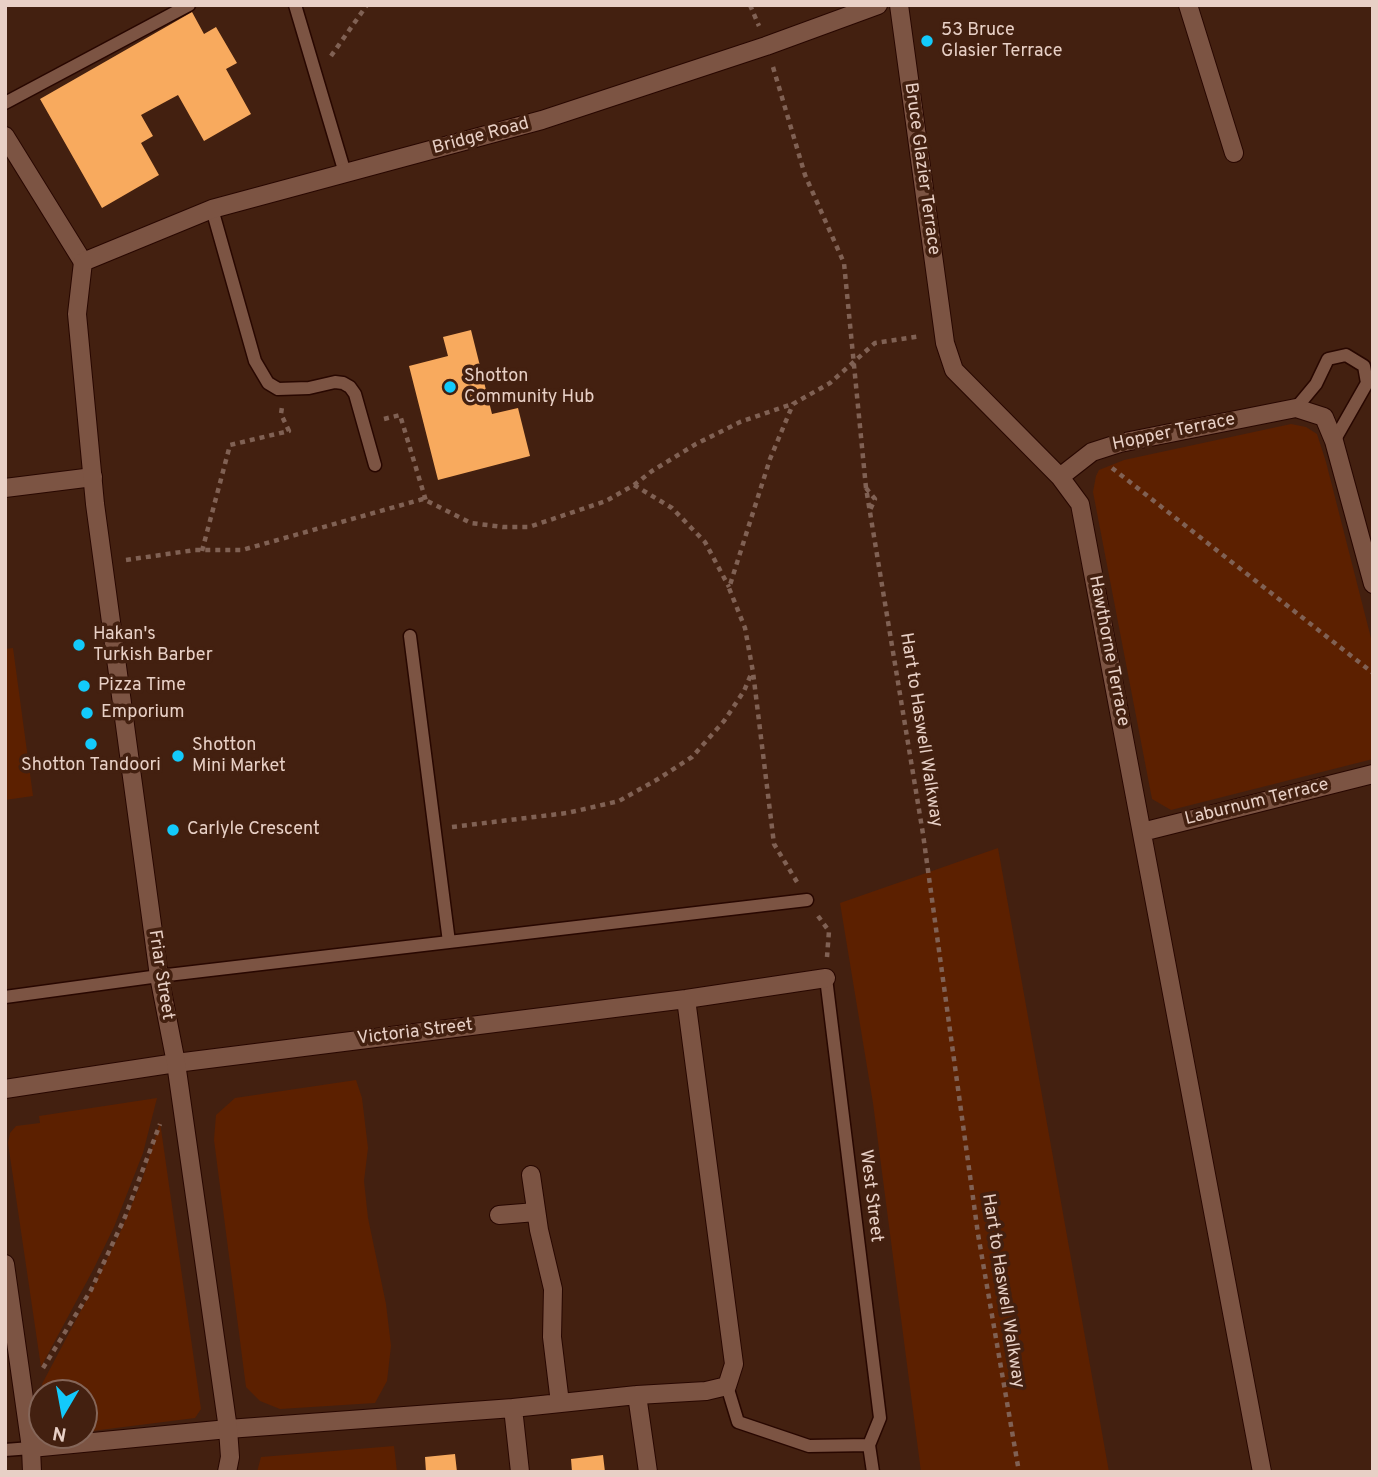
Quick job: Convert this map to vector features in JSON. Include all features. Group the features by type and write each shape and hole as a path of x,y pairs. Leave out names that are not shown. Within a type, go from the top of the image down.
{"street":[{"name":"Bridge Road","path":"83,262 212,209 542,120 766,46 878,5"},
{"name":"Bruce Glazier Terrace","path":"899,5 944,343 954,370 1060,477"},
{"path":"1188,5 1234,153"},
{"path":"5,136 83,262"},
{"name":"Friar Street","path":"83,262 77,314 103,563 159,976 176,1063 228,1429 230,1457 227,1472"},
{"path":"1296,408 1324,417 1334,441 1373,584"},
{"name":"Hopper Terrace","path":"1060,477 1092,452 1120,443 1296,408"},
{"path":"5,488 93,477"},
{"name":"Hawthorne Terrace","path":"1060,477 1080,504 1262,1472"},
{"name":"Laburnum Terrace","path":"1142,832 1373,774"},
{"name":"Victoria Street","path":"5,1089 176,1063 686,999 826,978"},
{"path":"98,1442 705,1391 727,1385 734,1364 686,999"},
{"path":"531,1175 539,1230 553,1289 552,1337 560,1403"},
{"path":"499,1214 536,1212"},
{"path":"5,1264 28,1426"},
{"path":"637,1395 648,1472"},
{"path":"513,1408 520,1472"},
{"path":"31,1449 32,1472"}],"lane":[{"path":"5,103 189,5"},
{"path":"295,5 345,173"},
{"path":"212,209 255,361 268,383 278,388 309,388 335,382 350,387 355,394 375,465"},
{"path":"1296,408 1316,384 1328,359 1346,355 1364,366 1367,383 1334,441"},
{"path":"410,636 449,942"},
{"path":"5,997 159,976 807,900"},
{"name":"West Street","path":"826,978 880,1418 869,1446"},
{"path":"727,1385 738,1422 809,1446 869,1446 873,1472"},
{"path":"5,1450 28,1448"}],"path":[{"path":"316,76 367,5"},
{"name":"Hart to Haswell Walkway","path":"750,5 766,46 805,175 844,263 869,511 923,834 978,1234 1019,1472"},
{"path":"103,563 202,551 242,550 423,499 471,523 529,527 606,501 696,444 740,422 793,404 830,383 875,344 943,333"},
{"path":"202,551 230,445 289,430 281,414 285,388"},
{"path":"729,588 770,459 793,404"},
{"path":"363,424 401,415 426,501"},
{"path":"1092,452 1373,673"},
{"path":"634,485 672,508 705,542 729,588 745,628 775,844 829,932 826,978"},
{"path":"434,829 566,813 619,801 692,757 723,722 744,691 753,671"},
{"path":"24,1396 91,1290 125,1217 162,1117"}],"shaded area":[{"path":"1291,424 1306,427 1317,434 1373,646 1373,759 1171,810 1152,799 1093,492 1096,476 1099,470 1124,460"},
{"path":"13,648 33,796 5,800 5,649"},
{"path":"998,848 1109,1472 921,1472 873,1103 840,903"},
{"path":"356,1080 362,1098 368,1148 364,1181 368,1218 386,1304 391,1346 387,1381 375,1403 280,1409 260,1401 246,1387 214,1140 216,1115 235,1098"},
{"path":"157,1098 143,1153 114,1227 41,1367 8,1143 10,1133 16,1126 40,1123 39,1116"},
{"path":"160,1122 201,1409 195,1418 98,1430 98,1379 45,1379 119,1235 142,1180"},
{"path":"394,1446 397,1472 257,1472 261,1457"}],"building":[{"path":"192,12 204,34 216,27 237,63 226,69 251,114 204,141 178,95 141,115 153,136 141,143 159,175 102,208 40,99"},
{"name":"Shotton Community Hub","path":"471,330 492,414 518,408 530,456 438,480 409,366 448,356 443,337"},
{"path":"455,1454 457,1472 426,1472 425,1457"},
{"path":"603,1455 605,1472 572,1472 571,1459"}],"place":[{"name":"53 Bruce Glasier Terrace","path":"927,41"},
{"name":"Shotton Community Hub","path":"450,387"},
{"name":"Hakan's Turkish Barber","path":"79,645"},
{"name":"Pizza Time","path":"84,686"},
{"name":"Emporium","path":"87,713"},
{"name":"Shotton Tandoori","path":"91,744"},
{"name":"Shotton Mini Market","path":"178,756"},
{"name":"Carlyle Crescent","path":"173,830"}]}
